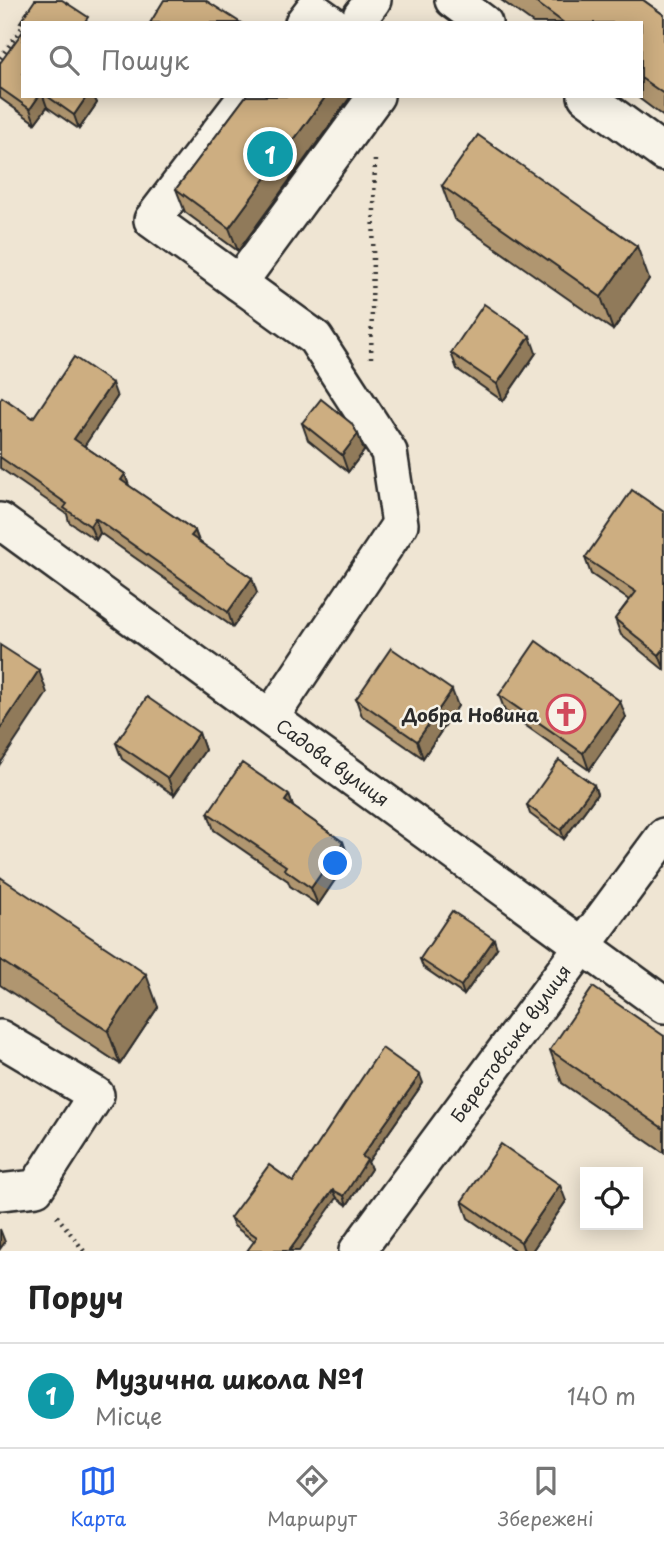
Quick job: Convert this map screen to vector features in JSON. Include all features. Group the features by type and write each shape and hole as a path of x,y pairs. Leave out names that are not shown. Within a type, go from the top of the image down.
{"street":[{"path":"453,0 481,21"},
{"path":"305,21 313,10 355,13"},
{"path":"245,98 152,220 315,338 389,452 400,524 271,717"},
{"path":"239,283 375,98"},
{"path":"589,98 664,153"},
{"name":"Садова вулиця","path":"0,521 664,1005"},
{"name":"Берестовська вулиця","path":"357,1251 664,836"},
{"path":"0,1038 96,1096 36,1188 0,1192"}],"path":[{"path":"0,58 21,29"},
{"path":"371,368 375,151"},
{"path":"36,1188 85,1251"}],"building":[{"path":"35,0 62,0 88,17 85,21 20,22"},
{"path":"164,0 205,0 238,21 151,21"},
{"path":"533,0 643,0 664,15 664,94 643,79 643,21 561,21"},
{"path":"21,34 21,98 38,98 30,109 0,88 0,63"},
{"path":"50,98 86,98 74,115"},
{"path":"244,98 325,98 229,228 176,189"},
{"path":"478,135 637,246 601,297 442,186"},
{"path":"484,304 530,336 497,384 451,353"},
{"path":"74,357 112,383 74,439 125,474 121,480 195,531 191,536 252,578 228,612 95,518 90,526 64,508 67,504 0,457 2,397 33,418"},
{"path":"321,399 351,423 358,434 342,455 302,423"},
{"path":"632,490 664,512 664,649 659,655 615,619 636,592 585,558"},
{"name":"Добра Новина","path":"536,641 620,701 583,753 499,695"},
{"path":"0,645 39,670 0,729"},
{"path":"391,648 452,690 417,741 356,699"},
{"path":"147,697 199,733 168,778 116,743"},
{"path":"559,760 594,785 561,830 527,805"},
{"path":"242,763 289,795 285,801 343,842 311,888 284,869 286,866 208,813"},
{"path":"0,877 146,974 108,1031 0,960"},
{"path":"452,911 494,939 461,986 420,959"},
{"path":"593,987 664,1036 664,1129 550,1050"},
{"path":"382,1048 420,1075 362,1156 367,1160 344,1196 333,1190 289,1251 247,1251 257,1237 230,1218 269,1165 293,1182"},
{"path":"501,1144 560,1185 521,1242 462,1201"}],"place":[{"name":"Музична школа №1","path":"270,154"},
{"name":"Добра Новина","path":"566,714"}]}
